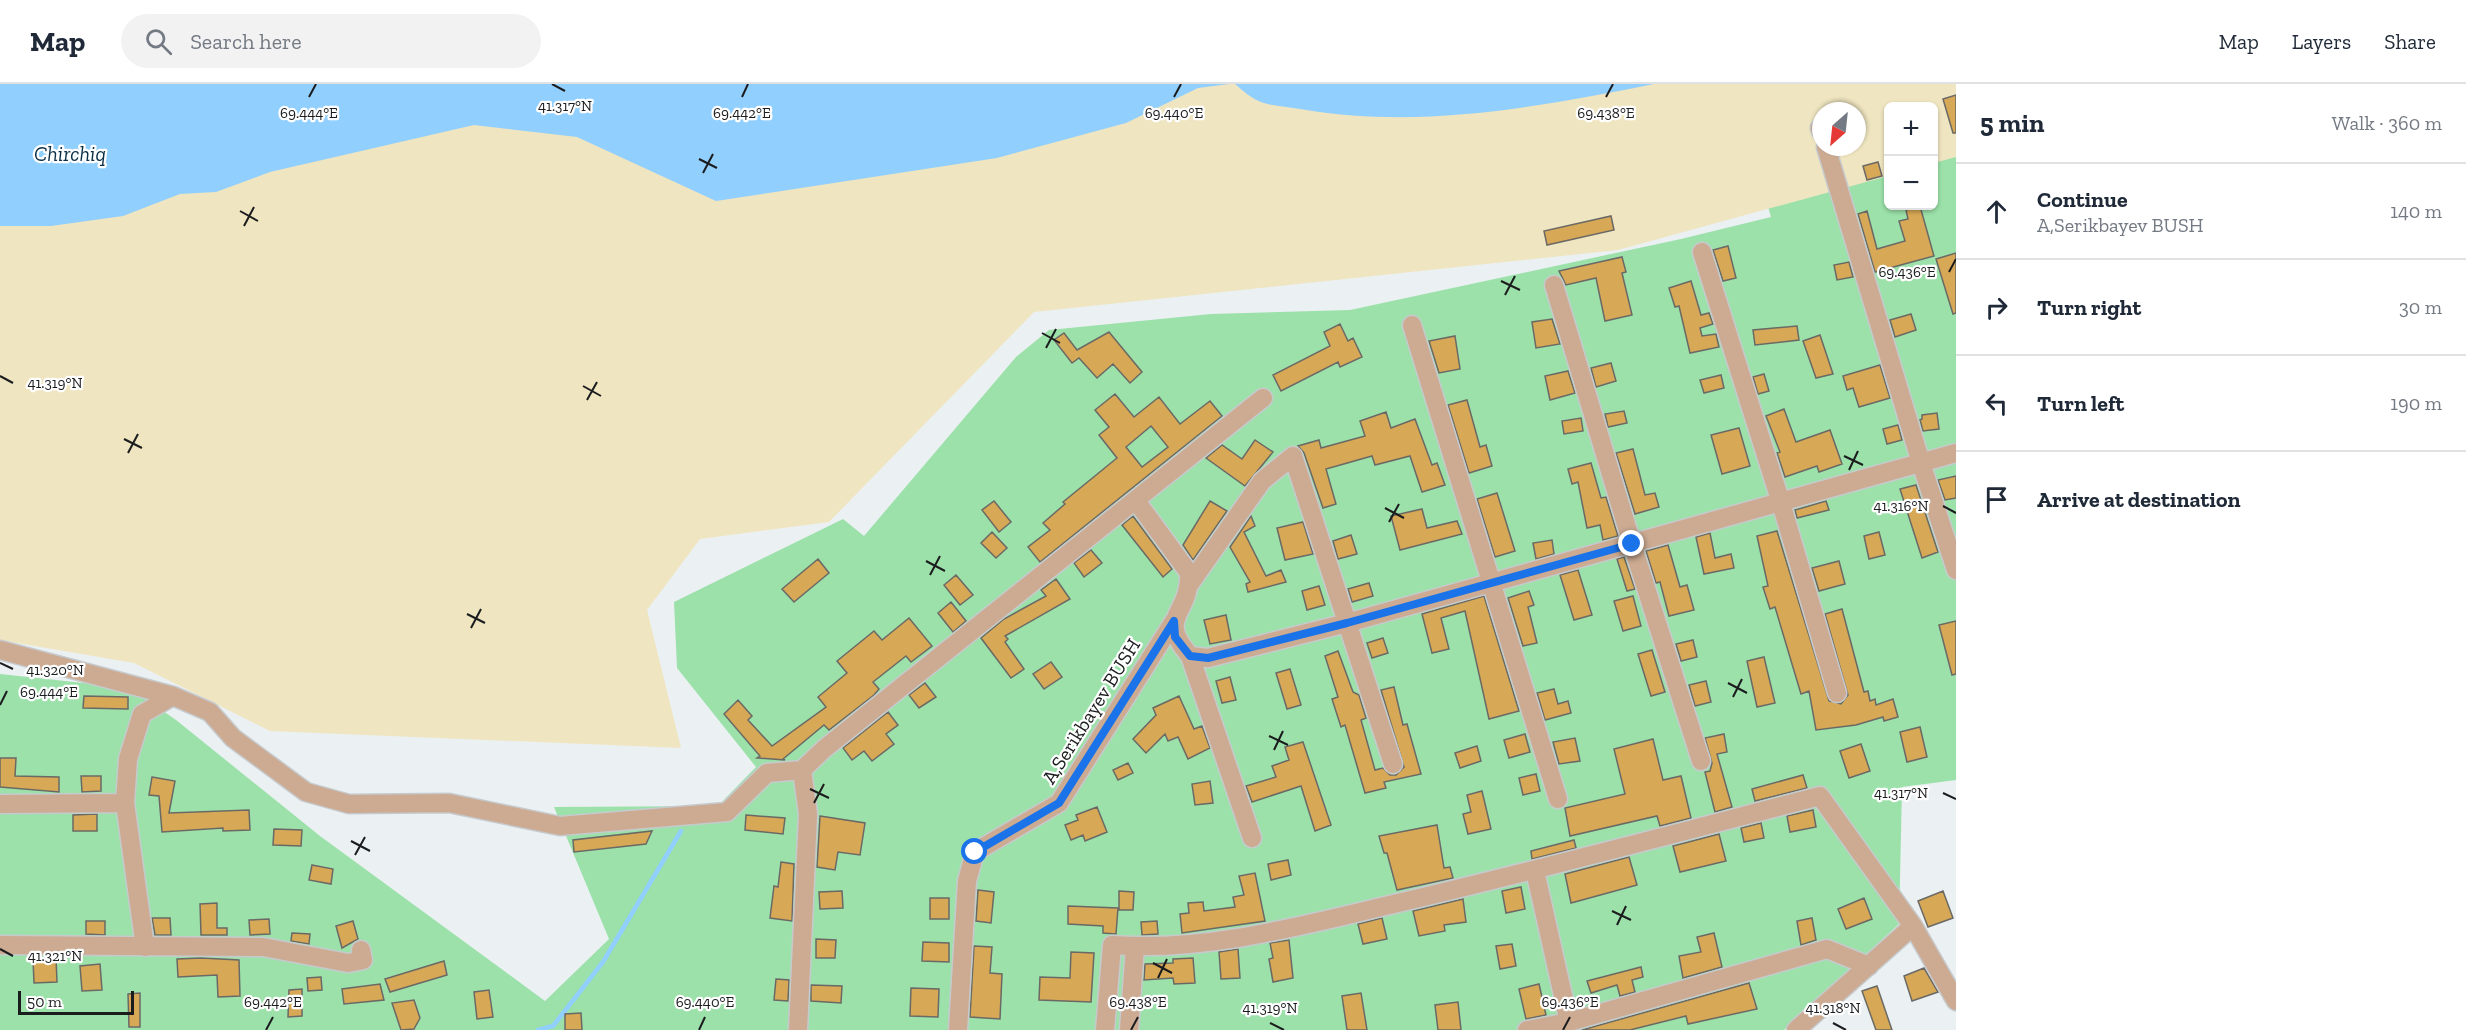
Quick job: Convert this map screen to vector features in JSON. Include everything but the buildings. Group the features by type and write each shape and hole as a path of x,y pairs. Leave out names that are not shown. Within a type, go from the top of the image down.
{"street":[{"path":"1829,156 1921,463 1956,570"},
{"path":"1702,252 1781,503 1837,693"},
{"path":"1554,285 1632,544 1701,761"},
{"path":"1412,325 1558,799"},
{"path":"0,650 173,696 210,712 233,738 306,792 349,804 449,804 560,826 727,812 767,773 802,770 824,749 1137,502 1263,398"},
{"path":"1190,656 1208,658 1347,623 1956,453"},
{"name":"A,Serikbayev BUSH","path":"957,1030 967,881 975,852 1059,803 1174,621 1189,585 1262,481 1293,456 1347,623"},
{"path":"1137,502 1189,573 1189,585"},
{"path":"1174,621 1175,637 1190,656 1251,838"},
{"path":"1347,623 1393,764"},
{"path":"146,946 125,803 128,759 142,714 173,696"},
{"path":"798,1030 808,814 802,770"},
{"path":"1105,1030 1112,945 1135,946 1252,937 1535,871 1820,796 1913,926 1956,1001"},
{"path":"0,804 125,803"},
{"path":"1535,871 1569,1022"},
{"path":"1796,1030 1913,926"},
{"path":"0,945 263,947 348,963 363,960 361,950"},
{"path":"1129,1030 1135,946"},
{"path":"1527,1030 1569,1022 1827,949 1869,966"}],"green space":[{"path":"1956,84 1956,780 1902,787 1899,924 1784,1030 0,1030 0,674 130,688 176,720 320,836 545,1001 609,939 554,807 718,806 756,767 677,668 674,602 843,519 864,536 1016,357 1049,330 1211,314 1350,310 1681,239 1771,217 1762,186 1812,153 1812,156 1866,156 1866,109 1884,104 1884,210 1938,210 1938,102 1890,102"}],"sand":[{"path":"0,84 1956,84 1956,157 1938,162 1938,102 1884,102 1884,177 1618,250 1034,312 829,522 700,539 647,610 681,748 270,731 134,663 0,640"}],"water":[{"name":"Chirchiq","path":"0,84 1229,84 1198,88 1126,123 997,158 716,201 577,137 474,125 270,172 216,192 180,194 123,216 51,226 0,226"},
{"path":"1235,84 1654,84 1481,113 1394,117 1350,115 1272,105 1254,99"}],"waterway":[{"path":"538,1030 553,1026 603,962 681,831"}],"route":[{"path":"975,852 1059,803 1174,621 1175,637 1190,656 1208,658 1347,623 1632,544"}]}
